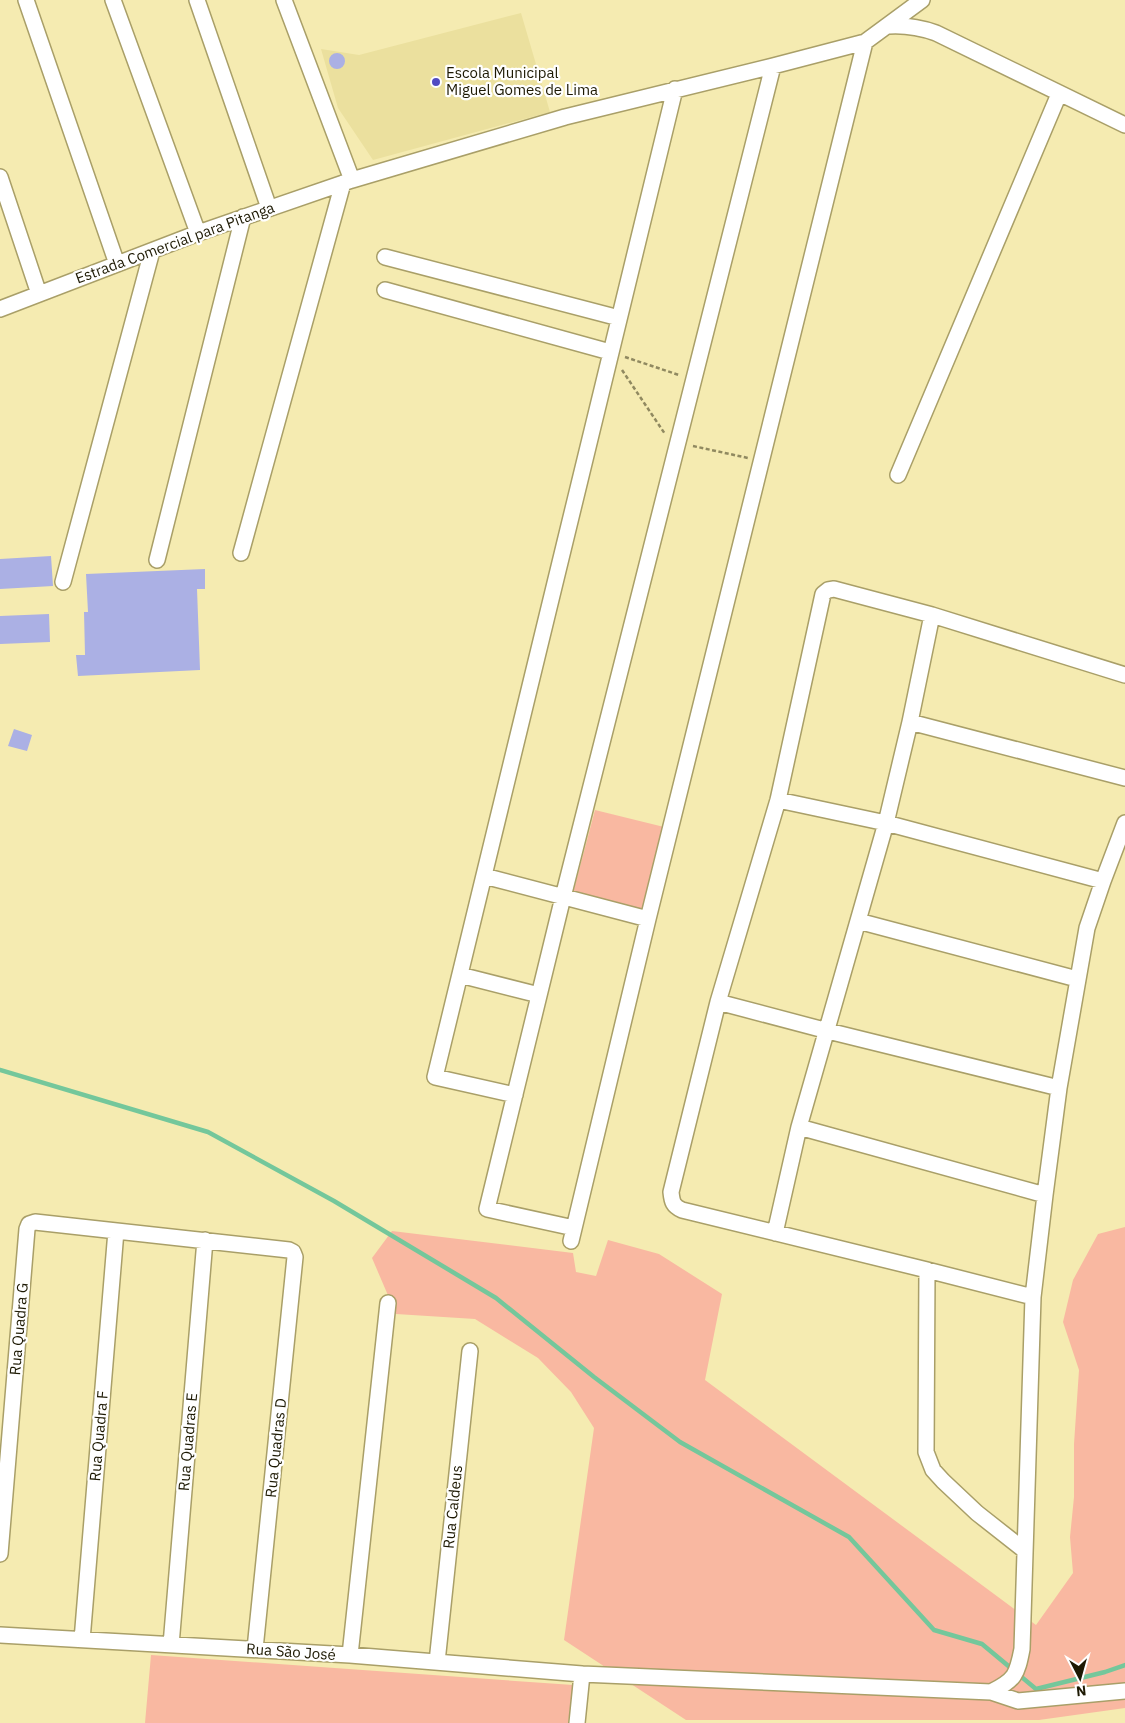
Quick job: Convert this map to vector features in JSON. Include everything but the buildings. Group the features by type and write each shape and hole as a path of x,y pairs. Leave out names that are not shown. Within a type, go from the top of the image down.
{"street":[{"path":"26,0 117,264"},
{"path":"113,0 198,233"},
{"path":"196,0 269,208"},
{"path":"241,554 347,181 284,0"},
{"name":"Estrada Comercial para Pitanga","path":"0,309 198,233 347,181 565,117 865,42 922,0"},
{"path":"889,26 906,25 920,27 936,33 1125,125"},
{"path":"773,66 695,381 563,897 487,1209 573,1234 648,920 865,42"},
{"path":"515,1095 436,1077 675,89"},
{"path":"898,475 1059,94"},
{"path":"0,177 39,294"},
{"path":"157,560 243,217"},
{"path":"63,582 152,251"},
{"path":"385,257 619,318"},
{"path":"384,290 610,352"},
{"path":"1033,1297 682,1210 675,1207 671,1192 718,1002 778,800 823,594 828,590 834,589 932,615 1125,675"},
{"path":"775,1233 799,1127 886,823 910,722 932,615"},
{"path":"910,722 1125,778"},
{"path":"778,800 886,823 1103,880"},
{"path":"991,1692 1008,1684 1014,1675 1022,1649 1033,1297 1059,1088 1087,928 1125,823"},
{"path":"484,876 648,920"},
{"path":"858,921 1077,979"},
{"path":"460,975 539,995"},
{"path":"718,1002 1059,1088"},
{"path":"799,1127 1045,1196"},
{"name":"Rua Quadra G","path":"0,1554 27,1229 29,1224 35,1222 116,1232"},
{"path":"116,1232 205,1240"},
{"name":"Rua Quadra F","path":"82,1640 116,1232"},
{"name":"Rua Quadras D","path":"205,1240 289,1250 293,1252 295,1257 255,1649"},
{"name":"Rua Quadras E","path":"171,1645 205,1240"},
{"path":"927,1270 926,1452 933,1470 943,1481 977,1513 1024,1550"},
{"path":"350,1656 388,1303"},
{"name":"Rua Caldeus","path":"436,1662 470,1351"},
{"name":"Rua São José","path":"0,1635 255,1649 582,1674 991,1692 1018,1701 1125,1691"},
{"path":"577,1723 582,1674"}],"path":[{"path":"610,352 665,435 679,443 762,461"},
{"path":"610,352 695,381"}],"shaded area":[{"name":"Escola Municipal Miguel Gomes de Lima","path":"521,13 550,112 373,160 338,108 321,49 359,55"},
{"path":"595,810 664,827 643,910 573,893"},
{"path":"1125,1227 1125,1708 1039,1720 686,1720 564,1640 594,1428 571,1392 538,1358 475,1319 396,1314 372,1258 392,1231 573,1253 576,1272 596,1276 608,1240 659,1254 722,1294 705,1380 1036,1625 1073,1573 1070,1537 1074,1497 1074,1444 1079,1370 1063,1322 1073,1280 1098,1234"},
{"path":"151,1655 573,1685 568,1723 145,1723"}],"waterway":[{"path":"0,1070 208,1132 334,1201 496,1298 594,1377 680,1442 849,1537 934,1630 982,1644 1036,1689 1105,1672 1125,1665"}],"place":[{"name":"Escola Municipal Miguel Gomes de Lima","path":"436,82"}]}
